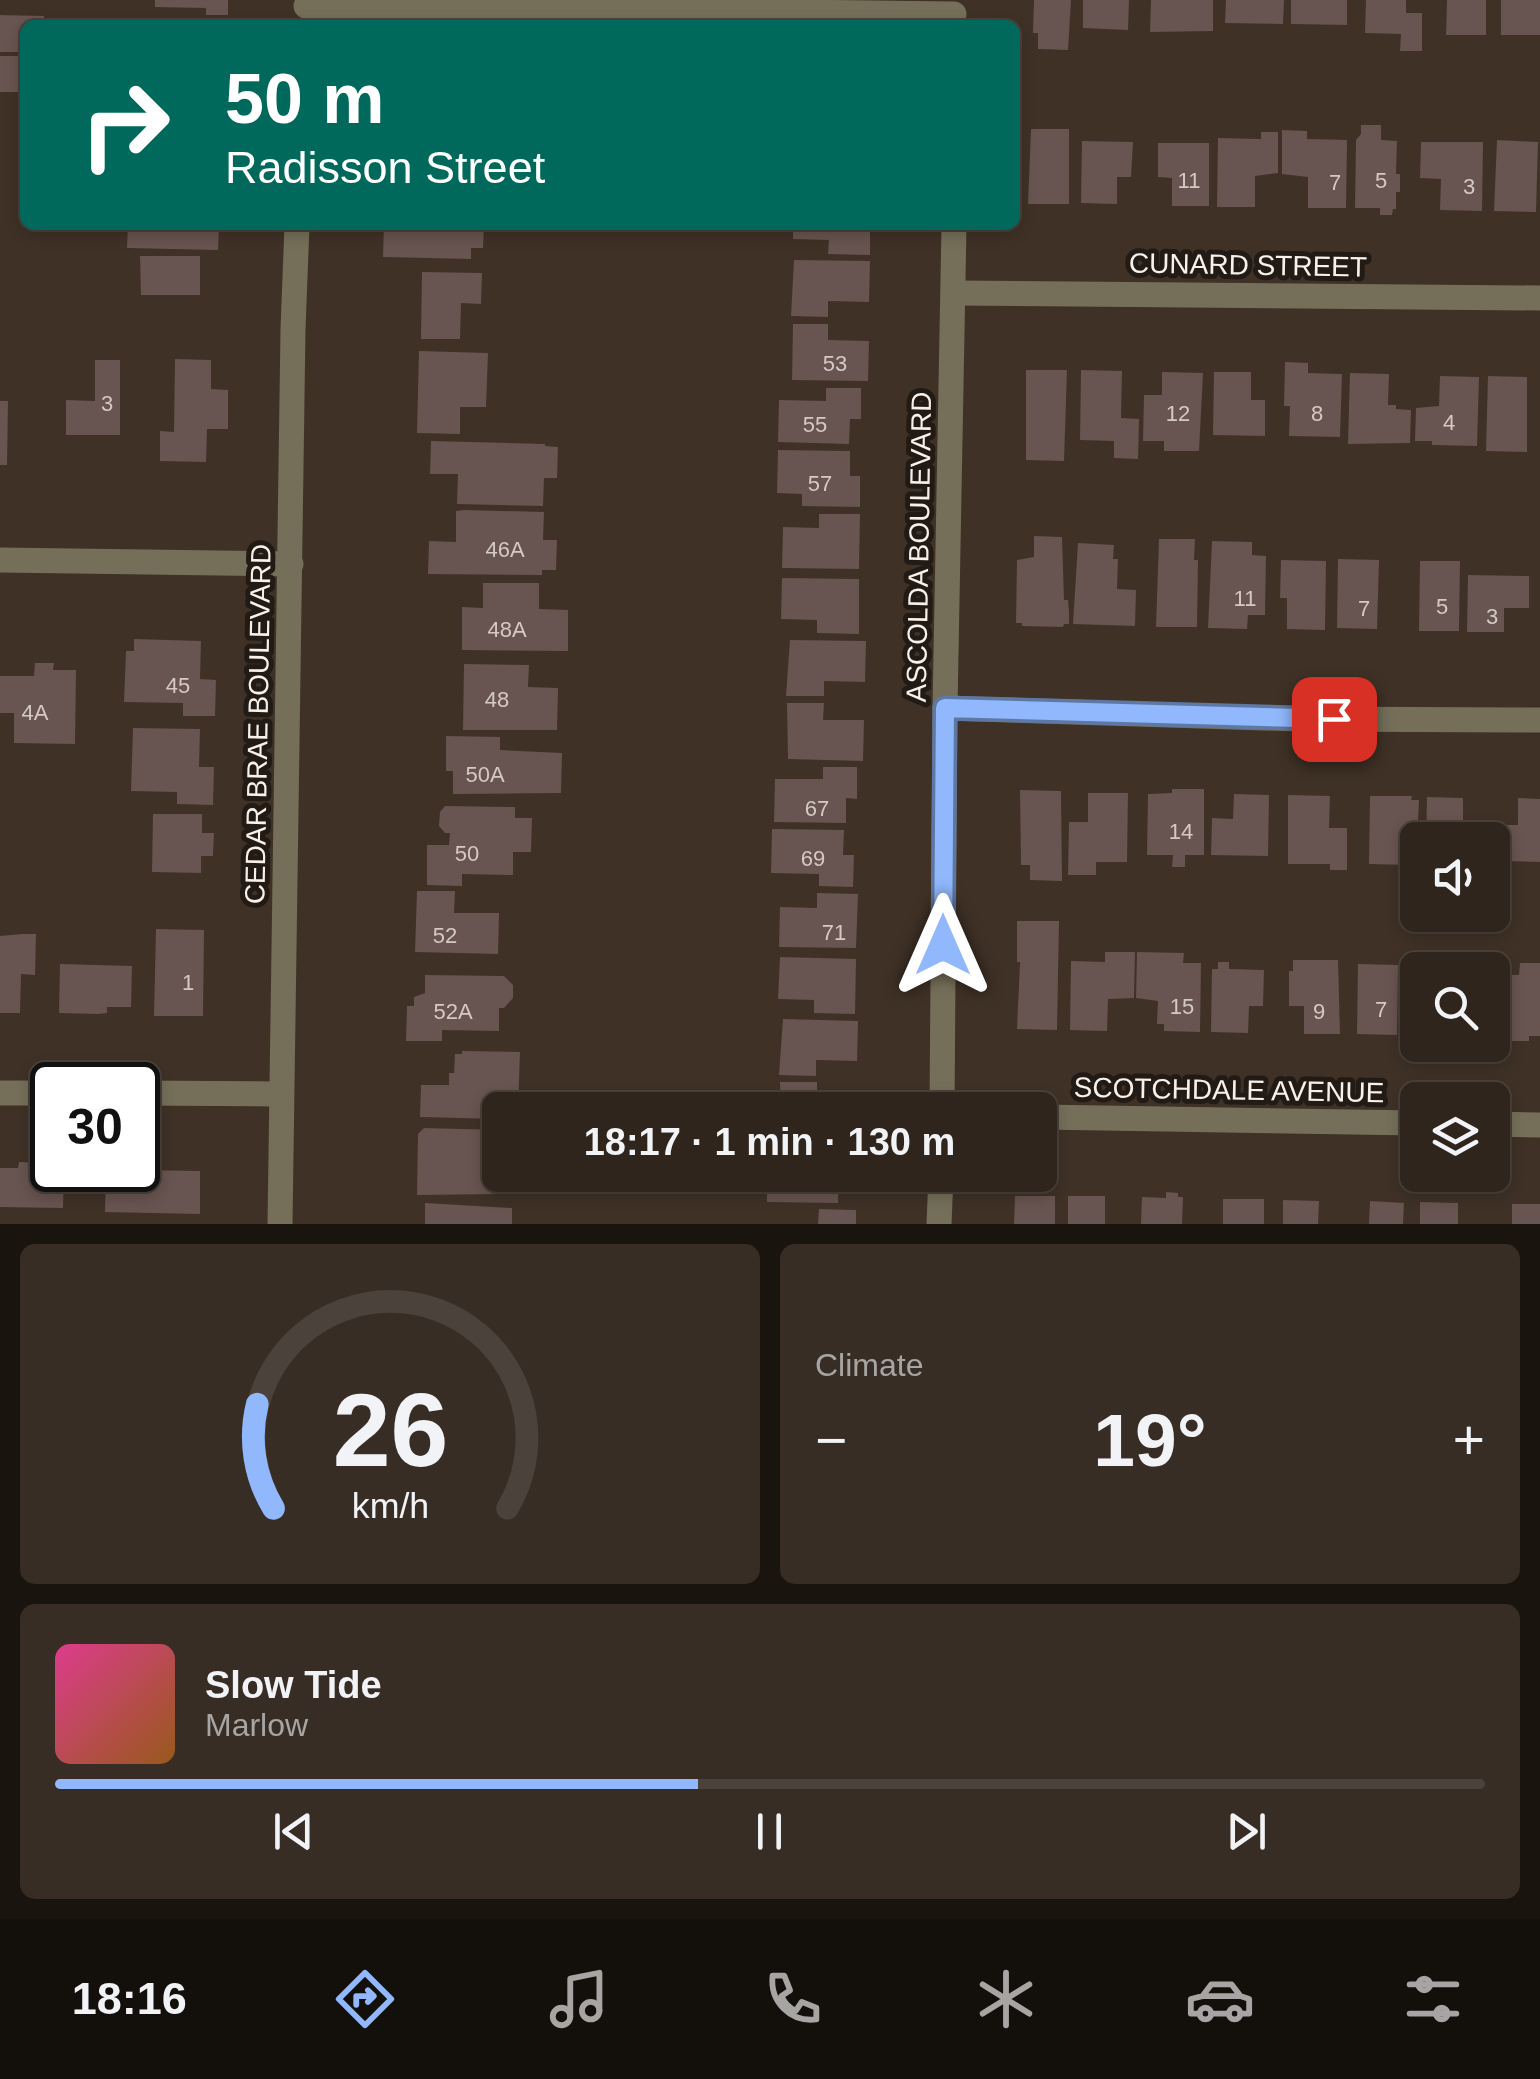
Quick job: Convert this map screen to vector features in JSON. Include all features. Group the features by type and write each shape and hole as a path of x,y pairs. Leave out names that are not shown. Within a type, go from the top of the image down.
{"street":[{"path":"306,10 954,13"},
{"name":"CEDAR BRAE BOULEVARD","path":"280,1224 292,329 297,230"},
{"name":"ASCOLDA BOULEVARD","path":"942,1092 954,230"},
{"name":"CUNARD STREET","path":"954,293 1540,298"},
{"path":"0,560 290,564"},
{"path":"945,708 1299,719 1540,720"},
{"path":"0,1093 30,1093"},
{"path":"160,1094 280,1094"},
{"name":"SCOTCHDALE AVENUE","path":"1057,1117 1400,1123"},
{"path":"1510,1124 1540,1125"},
{"path":"940,1224 941,1192"}],"building":[{"path":"155,0 228,0 228,15 206,15 206,8 155,7"},
{"path":"1034,0 1071,0 1068,50 1038,49 1038,33 1033,33"},
{"path":"1083,0 1129,0 1128,30 1083,28"},
{"path":"1151,0 1213,0 1213,31 1150,32"},
{"path":"1226,0 1284,0 1283,24 1225,23"},
{"path":"1291,0 1347,0 1347,25 1291,24"},
{"path":"1366,0 1406,0 1406,13 1422,13 1422,51 1400,51 1401,34 1365,33"},
{"path":"1447,0 1486,0 1486,35 1446,35"},
{"path":"1501,0 1540,0 1540,35 1501,35"},
{"path":"0,15 44,16 44,20 20,20 20,52 0,52"},
{"path":"0,56 20,56 20,92 0,92"},
{"path":"1361,125 1381,125 1381,140 1397,141 1400,192 1396,192 1392,215 1380,215 1380,208 1355,208 1356,140"},
{"path":"1031,129 1069,129 1069,204 1028,204"},
{"path":"1282,130 1307,131 1307,139 1347,140 1346,208 1308,208 1308,177 1282,174"},
{"path":"1261,132 1278,132 1278,173 1255,176 1255,207 1217,207 1218,138 1261,139"},
{"path":"1497,140 1538,142 1536,212 1494,211"},
{"path":"1082,141 1133,142 1131,177 1117,177 1117,204 1081,203"},
{"path":"1421,142 1483,142 1482,211 1440,210 1441,179 1420,178"},
{"path":"1158,143 1209,143 1209,206 1172,206 1172,178 1158,177"},
{"path":"128,230 219,230 218,250 127,248"},
{"path":"384,230 484,230 483,248 471,248 471,259 383,257"},
{"path":"793,230 870,230 870,255 828,254 829,240 793,239"},
{"path":"140,256 200,256 200,295 141,295"},
{"path":"794,260 870,261 869,302 828,301 828,317 791,316"},
{"path":"422,272 482,273 481,304 461,303 460,339 421,339"},
{"path":"793,324 828,324 828,340 869,341 868,381 792,380"},
{"path":"419,351 488,353 486,407 460,407 460,434 417,433"},
{"path":"175,359 211,360 211,389 228,390 228,429 207,429 206,462 160,461 160,431 174,432"},
{"path":"95,360 120,360 120,435 66,435 66,400 95,401"},
{"path":"1285,362 1308,363 1308,373 1342,374 1340,437 1289,436 1290,406 1284,406"},
{"path":"1026,370 1067,370 1064,461 1026,460"},
{"path":"1081,370 1122,371 1121,418 1139,419 1138,459 1114,458 1114,441 1080,440"},
{"path":"1162,372 1203,373 1199,451 1164,451 1164,441 1143,441 1144,395 1162,395"},
{"path":"1214,372 1251,372 1251,400 1265,400 1265,436 1213,435"},
{"path":"1350,373 1389,374 1388,405 1411,410 1410,443 1348,444"},
{"path":"1440,376 1479,377 1477,446 1415,441 1416,408 1439,406"},
{"path":"1488,376 1527,377 1527,452 1486,451"},
{"path":"826,388 861,388 861,419 850,419 849,444 778,442 779,400 826,401"},
{"path":"0,401 8,401 7,465 0,465"},
{"path":"431,441 558,447 557,478 544,478 543,506 457,504 458,474 430,474"},
{"path":"778,450 850,451 850,476 860,476 860,507 802,506 802,494 777,493"},
{"path":"456,511 544,512 543,540 557,540 556,570 542,570 542,575 428,574 429,541 456,542"},
{"path":"819,514 860,514 859,569 782,568 783,527 819,528"},
{"path":"1034,536 1062,537 1064,600 1068,600 1069,613 1069,624 1063,627 1016,623 1017,560 1034,557"},
{"path":"1159,539 1195,539 1197,627 1156,627"},
{"path":"1212,541 1252,542 1252,555 1266,556 1265,615 1248,615 1247,629 1208,628"},
{"path":"1078,543 1114,545 1113,559 1118,559 1117,589 1136,590 1135,626 1073,624"},
{"path":"1338,559 1379,560 1377,629 1337,628"},
{"path":"1281,560 1326,561 1325,630 1287,629 1287,598 1280,598"},
{"path":"1420,561 1460,561 1459,631 1419,631"},
{"path":"1468,575 1529,576 1529,608 1504,608 1504,632 1467,632"},
{"path":"782,578 859,579 859,634 817,633 817,620 781,619"},
{"path":"483,583 539,583 539,609 568,610 568,651 462,650 462,607 483,608"},
{"path":"134,639 201,641 200,679 216,680 215,716 183,716 183,703 124,702 126,651 134,651"},
{"path":"790,640 866,641 865,682 824,681 824,696 786,696"},
{"path":"35,663 54,663 53,670 76,670 75,744 14,743 14,713 0,713 0,676 34,676"},
{"path":"464,664 529,665 528,687 558,688 557,730 463,730"},
{"path":"787,703 824,703 823,720 864,720 863,761 788,759"},
{"path":"133,728 200,729 199,767 214,767 213,805 177,804 177,792 131,791"},
{"path":"446,736 500,737 500,750 562,753 561,793 453,794 453,771 446,771"},
{"path":"823,767 857,767 857,799 846,798 846,823 774,822 775,779 823,779"},
{"path":"1172,789 1204,789 1204,855 1185,855 1185,867 1172,867 1173,855 1147,855 1148,794 1172,793"},
{"path":"1020,790 1061,791 1062,881 1030,880 1030,865 1021,865"},
{"path":"1088,793 1128,793 1127,862 1096,862 1096,875 1068,875 1069,822 1088,822"},
{"path":"1234,794 1269,795 1268,856 1211,855 1212,818 1233,819"},
{"path":"1288,795 1330,796 1329,828 1347,828 1347,870 1330,870 1330,864 1288,864"},
{"path":"1370,796 1412,796 1411,800 1419,800 1418,821 1400,822 1400,865 1369,864"},
{"path":"1427,797 1463,798 1463,822 1426,822"},
{"path":"1518,798 1540,799 1540,862 1510,861 1510,825 1518,825"},
{"path":"445,806 515,807 515,818 532,818 531,852 513,852 513,875 462,874 462,886 427,885 427,845 449,845 450,833 439,826 440,812"},
{"path":"153,814 202,814 202,833 214,833 213,856 201,856 201,873 152,872"},
{"path":"772,829 844,830 843,855 854,855 853,887 819,886 819,874 771,873"},
{"path":"417,891 455,891 454,913 499,913 498,954 415,952"},
{"path":"817,893 858,894 856,948 779,947 780,907 817,908"},
{"path":"1017,921 1059,921 1057,1030 1017,1029"},
{"path":"156,929 204,930 203,1016 154,1016"},
{"path":"36,934 35,975 21,974 20,1013 0,1013 0,936"},
{"path":"1105,952 1135,952 1134,998 1108,999 1107,1031 1070,1030 1071,961 1105,962"},
{"path":"1137,952 1184,953 1183,963 1201,963 1200,1032 1164,1031 1164,1024 1157,1024 1158,1001 1136,998"},
{"path":"780,957 856,959 855,1014 814,1013 814,1000 778,999"},
{"path":"1293,960 1338,960 1340,1034 1304,1034 1304,1006 1289,1006 1289,971 1293,971"},
{"path":"1218,962 1229,962 1229,969 1264,970 1263,1006 1249,1006 1248,1033 1211,1032 1212,969 1218,969"},
{"path":"1520,963 1540,963 1540,1036 1529,1036 1529,1041 1510,1041 1510,975 1519,975"},
{"path":"60,964 132,966 131,1007 107,1007 107,1013 98,1014 59,1013"},
{"path":"1358,964 1398,965 1397,1035 1357,1034"},
{"path":"425,975 504,976 513,985 513,998 499,1008 499,1031 442,1030 442,1041 406,1041 407,1006 414,1006 414,997 425,993"},
{"path":"783,1019 858,1021 857,1061 816,1060 816,1076 779,1075"},
{"path":"520,1052 519,1092 482,1092 482,1119 420,1117 421,1085 449,1085 455,1054"},
{"path":"780,1082 817,1082 817,1092 780,1092"},
{"path":"424,1128 482,1130 482,1192 499,1194 417,1195 418,1134"},
{"path":"19,1162 30,1162 30,1192 63,1192 63,1208 0,1207 0,1168 18,1168"},
{"path":"160,1170 200,1171 200,1214 105,1212 105,1192 160,1192"},
{"path":"767,1192 838,1192 838,1203 767,1202"},
{"path":"1166,1192 1183,1197 1182,1224 1141,1224 1142,1197 1166,1198"},
{"path":"1015,1196 1055,1196 1055,1224 1014,1224"},
{"path":"1068,1196 1105,1196 1105,1224 1068,1224"},
{"path":"1223,1199 1264,1199 1264,1224 1223,1224"},
{"path":"1283,1200 1319,1201 1318,1224 1283,1224"},
{"path":"1370,1201 1404,1203 1403,1224 1369,1224"},
{"path":"1420,1202 1458,1203 1458,1224 1420,1224"},
{"path":"425,1203 512,1208 512,1224 425,1224"},
{"path":"1512,1204 1540,1204 1540,1224 1512,1224"},
{"path":"819,1209 856,1210 856,1224 818,1224"}],"route":[{"path":"943,945 945,708 1334,719"}]}
